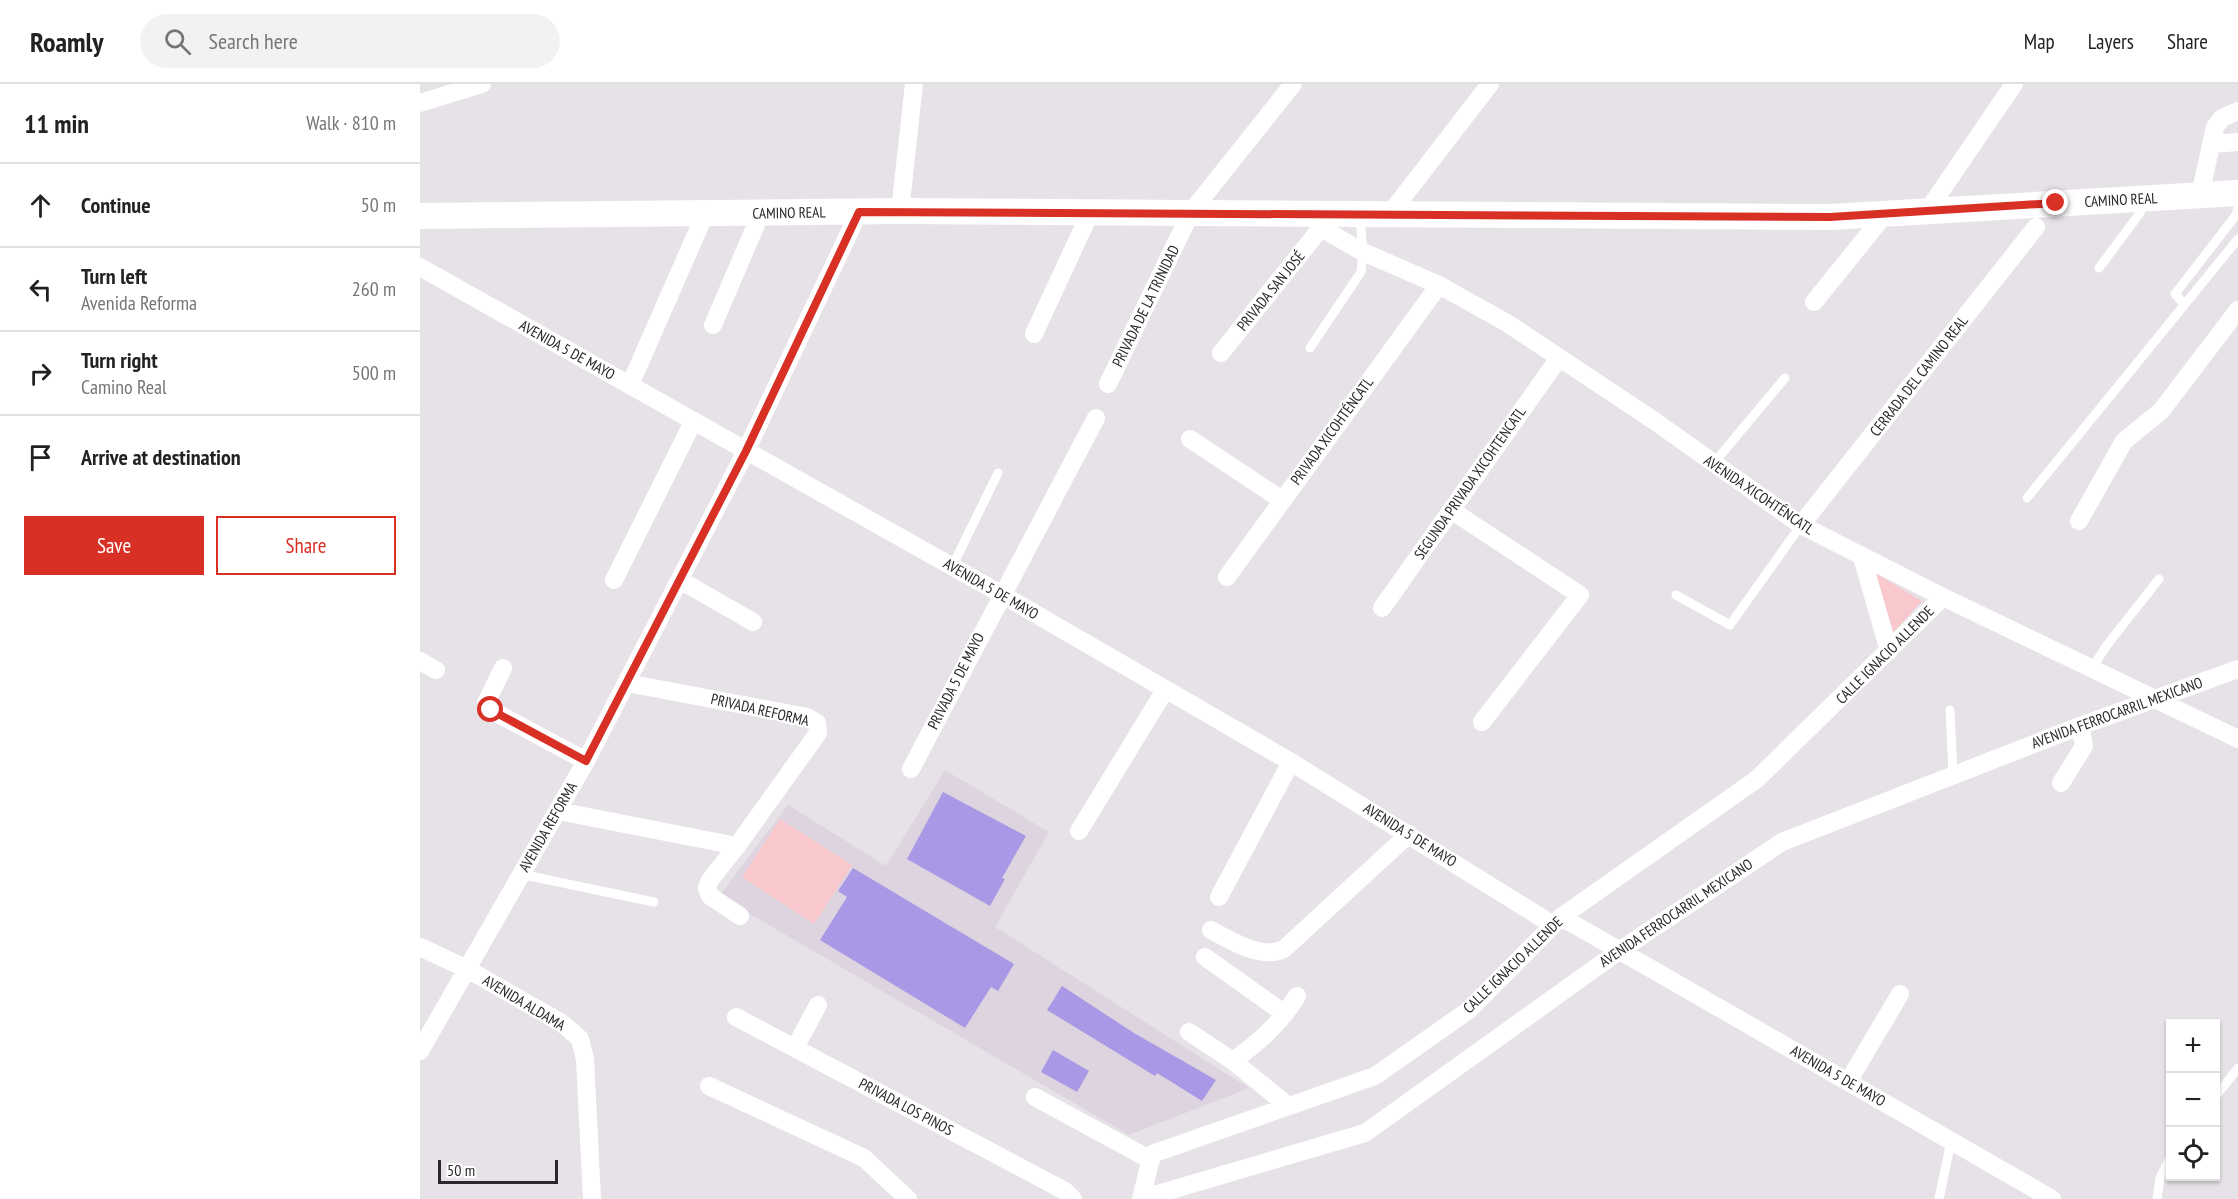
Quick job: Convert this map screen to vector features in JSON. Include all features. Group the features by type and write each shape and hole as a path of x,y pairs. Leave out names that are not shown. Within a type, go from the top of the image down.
{"main road":[{"name":"CAMINO REAL","path":"420,216 900,211 1191,212 1316,222 1359,215 1830,217 2238,193"}],"street":[{"path":"420,103 482,84"},
{"path":"900,211 914,84"},
{"name":"PRIVADA DE LA TRINIDAD","path":"1108,384 1191,212 1293,84"},
{"path":"1389,215 1490,84"},
{"path":"1928,210 2013,84"},
{"path":"2200,195 2213,144 2215,126 2222,117 2238,111"},
{"path":"2213,144 2238,142"},
{"name":"AVENIDA REFORMA","path":"420,1051 586,761 746,451 859,212"},
{"path":"713,325 761,213"},
{"path":"1034,334 1090,213"},
{"path":"1814,302 1887,213"},
{"path":"630,386 705,214"},
{"name":"AVENIDA XICOHTÉNCATL","path":"1316,222 1363,252 1438,285 1507,323 1801,525 1943,597 2238,739"},
{"name":"PRIVADA SAN JOSÉ","path":"1221,353 1316,222"},
{"name":"CERRADA DEL CAMINO REAL","path":"1801,525 2036,227"},
{"name":"AVENIDA 5 DE MAYO","path":"420,267 1001,594 1291,762 1557,921 1619,951 2052,1199"},
{"name":"PRIVADA XICOHTÉNCATL","path":"1227,578 1438,285"},
{"path":"2079,521 2124,441 2161,411 2238,310"},
{"name":"SEGUNDA PRIVADA XICOHTENCATL","path":"1382,608 1559,358"},
{"name":"PRIVADA 5 DE MAYO","path":"911,769 1001,594 1096,418"},
{"path":"614,580 693,422"},
{"path":"1190,440 1282,500"},
{"path":"1451,510 1580,595 1482,722"},
{"path":"1862,557 1890,651"},
{"path":"680,580 753,622"},
{"name":"CALLE IGNACIO ALLENDE","path":"1151,1160 1152,1154 1375,1076 1469,1010 1557,921 1757,779 1943,597"},
{"path":"420,661 436,670"},
{"path":"503,668 486,703 491,710 586,761"},
{"name":"AVENIDA FERROCARRIL MEXICANO","path":"1141,1199 1365,1133 1619,951 1782,842 2080,726 2238,669"},
{"name":"PRIVADA REFORMA","path":"627,682 807,717 817,723 818,733 706,888 710,896 740,916"},
{"path":"1079,831 1165,690"},
{"path":"2061,783 2084,746 2080,726"},
{"path":"1219,897 1291,762"},
{"path":"558,811 737,846"},
{"path":"1210,930 1263,953 1274,953 1284,949 1409,834"},
{"name":"AVENIDA ALDAMA","path":"420,947 467,969 562,1023 580,1039 585,1059 592,1199"},
{"path":"1204,957 1286,1014"},
{"path":"1848,1082 1900,994"},
{"path":"1233,1061 1263,1039 1286,1014 1297,996"},
{"path":"795,1048 818,1005"},
{"name":"PRIVADA LOS PINOS","path":"736,1017 1065,1191 1073,1199"},
{"path":"1189,1032 1233,1061 1287,1105"},
{"path":"709,1086 864,1158 908,1199"},
{"path":"1035,1097 1151,1160 1141,1199"}],"lane":[{"path":"2099,268 2140,213 2146,198"},
{"path":"2184,304 2175,294 2236,215 2238,208"},
{"path":"1310,348 1361,272 1363,252 1359,215"},
{"path":"2027,498 2238,239"},
{"path":"1713,464 1785,378"},
{"path":"952,567 998,473"},
{"path":"1676,595 1730,625 1801,525"},
{"path":"2092,668 2159,579"},
{"path":"1950,710 1953,775"},
{"path":"520,874 654,902"},
{"path":"2220,1091 2238,1068"},
{"path":"1940,1199 1951,1141"},
{"path":"2157,1199 2160,1178 2166,1166"}],"shaded area":[{"path":"1873,572 1922,601 1890,636"},
{"path":"945,770 1049,832 995,927 1249,1088 1129,1135 719,896 788,805 886,866"},
{"path":"780,819 852,865 814,924 742,877"}],"building":[{"path":"943,792 1026,836 1002,878 1005,879 990,906 907,859"},
{"path":"853,868 1014,964 998,991 991,987 965,1028 820,940 847,897 838,891"},
{"path":"1062,986 1134,1033 1216,1080 1202,1101 1157,1073 1155,1076 1047,1010"},
{"path":"1053,1050 1089,1071 1077,1092 1041,1072"}],"route":[{"path":"491,710 586,761 746,451 859,212 1830,217 2056,203"}]}
